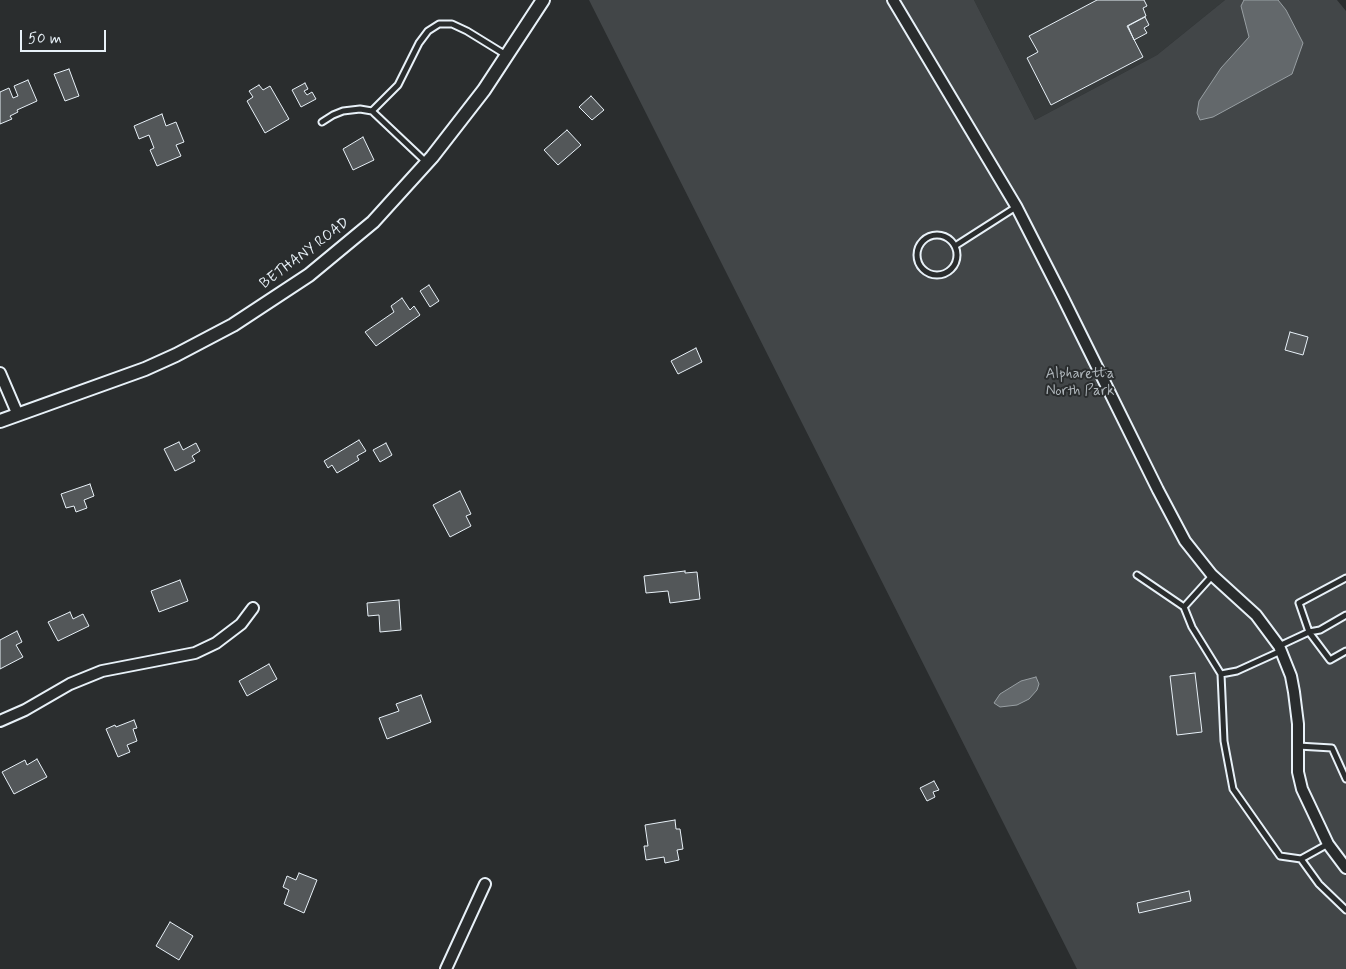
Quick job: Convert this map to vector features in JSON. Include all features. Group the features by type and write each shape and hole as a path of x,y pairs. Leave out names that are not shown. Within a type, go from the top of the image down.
{"street":[{"name":"BETHANY ROAD","path":"0,421 176,356 233,325 278,297 341,250 373,222 428,163 484,90 543,0"},
{"path":"893,0 1016,206 1185,541 1212,575 1256,615 1280,648 1291,676 1294,692 1298,724 1298,772 1302,789 1328,844 1346,868"},
{"path":"0,373 18,415"},
{"path":"0,721 25,710 70,684 102,671 195,653 216,643 241,624 253,608"},
{"path":"446,969 485,884"}],"lane":[{"path":"372,111 398,86 419,43 428,30 439,24 452,24 459,27 507,55"},
{"path":"322,122 343,111 360,109 372,111 428,163"},
{"path":"955,246 1016,206"},
{"path":"936,235 947,238 955,246 956,261 949,271 943,274 930,274 919,264 917,251 924,240 930,236 936,235"},
{"path":"1138,575 1184,607 1192,627 1221,674 1224,741 1234,790 1280,856 1301,859 1328,844"},
{"path":"1184,607 1212,575"},
{"path":"1346,578 1299,603 1309,632 1330,660 1346,651"},
{"path":"1221,674 1237,671 1309,632 1320,630 1346,615"},
{"path":"1298,746 1332,748 1346,779"},
{"path":"1301,859 1319,884 1346,910"}],"shaded area":[{"path":"974,0 1225,0 1157,55 1035,120"},
{"path":"1244,0 1278,0 1286,10 1303,43 1292,74 1213,117 1200,120 1197,113 1199,101 1221,68 1249,37 1241,6"},
{"path":"1036,677 1039,684 1037,690 1029,699 1017,705 1000,707 994,703 1000,694 1021,681"}],"green space":[{"name":"Alpharetta North Park","path":"589,0 974,0 1035,120 1157,55 1225,0 1337,0 1346,11 1346,969 1077,969"}],"building":[{"path":"1097,0 1144,0 1147,6 1143,8 1146,16 1127,26 1143,57 1051,105 1027,58 1038,52 1029,36"},
{"path":"1145,17 1149,25 1144,28 1147,33 1134,40 1128,26"},
{"path":"69,69 79,96 65,101 54,74"},
{"path":"28,80 37,101 17,110 18,112 10,116 12,119 0,124 0,92 9,88 13,98 18,96 14,86"},
{"path":"305,83 308,89 304,91 307,95 312,92 316,99 301,107 292,90"},
{"path":"259,85 263,90 270,86 289,119 265,133 247,101 253,97 249,91"},
{"path":"591,96 604,110 592,120 579,107"},
{"path":"162,114 166,126 176,122 184,142 176,145 181,156 157,166 150,150 154,148 149,135 139,139 134,126"},
{"path":"567,130 581,145 558,165 544,150"},
{"path":"363,137 374,160 353,170 343,149"},
{"path":"429,285 439,301 430,307 420,291"},
{"path":"402,298 410,310 414,306 420,315 376,346 365,332 394,312 391,306"},
{"path":"1290,332 1308,337 1303,355 1285,350"},
{"path":"696,348 702,362 678,374 671,361"},
{"path":"359,440 366,451 357,456 359,460 337,473 332,465 328,468 324,461"},
{"path":"179,442 183,450 196,443 200,451 192,456 195,461 175,471 164,449"},
{"path":"386,443 392,455 380,462 373,450"},
{"path":"90,484 94,496 84,500 87,508 76,512 74,506 66,508 61,494"},
{"path":"460,491 471,514 466,516 471,526 450,537 433,505"},
{"path":"685,571 685,573 697,572 700,599 670,603 668,591 646,593 644,576"},
{"path":"180,580 188,601 159,612 151,591"},
{"path":"399,600 401,630 380,632 379,615 368,616 367,603"},
{"path":"70,612 73,619 83,614 89,626 58,641 48,622"},
{"path":"17,631 22,642 16,645 23,657 0,669 0,640"},
{"path":"269,664 277,679 247,696 239,681"},
{"path":"1195,673 1202,732 1177,735 1170,676"},
{"path":"421,695 431,722 387,739 379,718 399,711 396,704"},
{"path":"134,720 137,728 133,729 137,741 127,745 130,752 118,757 106,729"},
{"path":"37,759 47,777 14,794 2,772 25,760 27,765"},
{"path":"934,781 939,790 933,792 935,797 927,801 920,788"},
{"path":"675,820 676,829 680,829 683,849 677,850 679,860 665,863 664,857 646,860 644,846 648,846 645,825"},
{"path":"299,873 317,880 304,913 284,904 289,890 283,887 287,876 296,880"},
{"path":"1189,891 1191,901 1139,913 1137,903"},
{"path":"170,922 193,936 179,960 156,946"}]}
